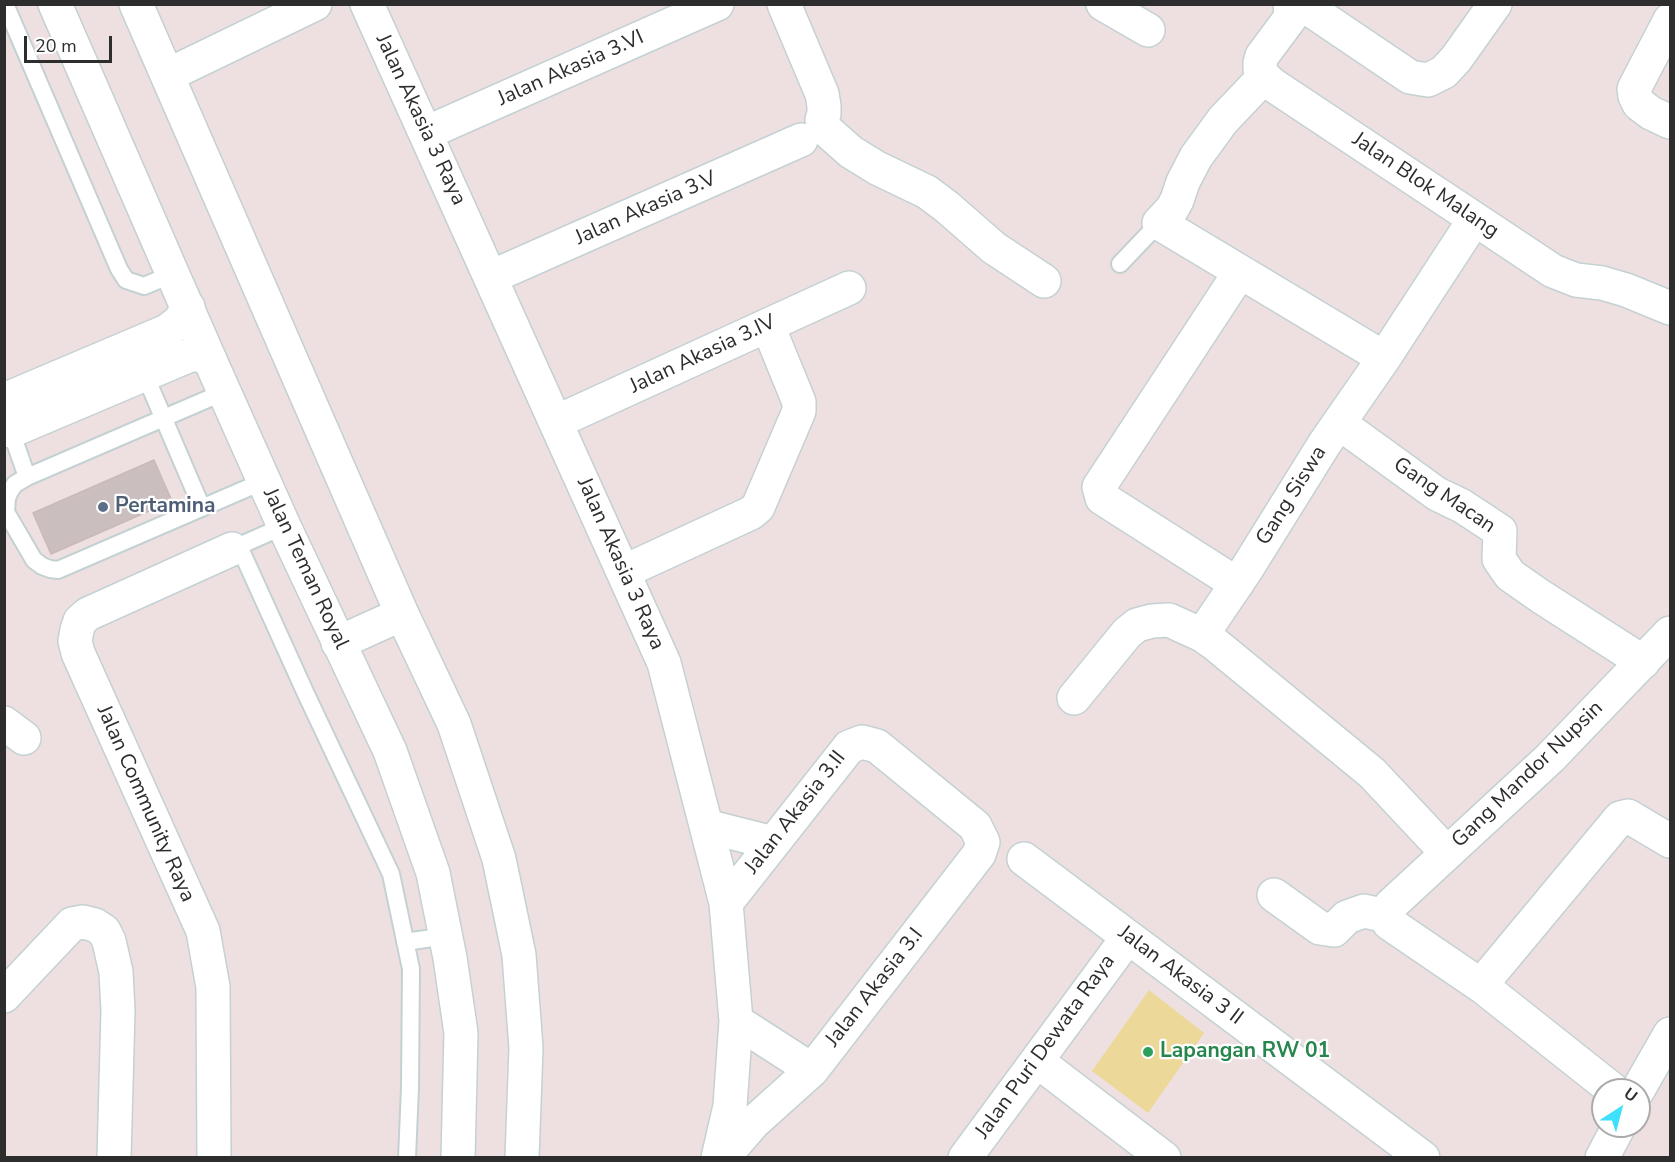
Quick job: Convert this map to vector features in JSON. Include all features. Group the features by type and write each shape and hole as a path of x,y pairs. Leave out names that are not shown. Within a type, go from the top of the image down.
{"street":[{"name":"Jalan Teman Royal","path":"56,4 284,526 344,641 390,752 433,873 446,936 461,1033 458,1158"},
{"path":"136,4 168,75 393,618 453,724 499,859 519,956 525,1048 522,1158"},
{"path":"168,75 315,4"},
{"name":"Jalan Akasia 3 Raya","path":"367,4 664,663 726,903 741,1115 718,1158"},
{"name":"Jalan Akasia 3.VI","path":"426,133 717,4"},
{"path":"784,4 822,94 824,128 851,152 877,168 927,192 994,248 1044,281"},
{"path":"1103,4 1148,30"},
{"path":"1290,4 1291,17 1262,56 1260,69 1264,77 1223,120 1196,157 1177,200 1159,223 1384,358"},
{"path":"1302,4 1410,77 1428,80 1444,72 1456,59 1495,4"},
{"path":"1671,20 1634,89 1639,104 1651,113 1671,122"},
{"name":"Jalan Blok Malang","path":"1264,77 1553,271 1576,280 1618,287 1671,308"},
{"name":"Jalan Akasia 3.V","path":"491,277 801,140"},
{"name":"Gang Siswa","path":"1202,635 1237,585 1339,423 1474,220"},
{"path":"1237,585 1102,498 1099,487 1240,272"},
{"name":"Jalan Akasia 3.IV","path":"556,422 849,288"},
{"path":"7,419 167,331 180,321 188,307"},
{"path":"623,572 751,513 758,507 799,411 799,402 768,326"},
{"path":"7,419 145,375 188,356 198,354 210,360"},
{"name":"Gang Macan","path":"1339,423 1437,494 1462,506 1500,531 1499,559 1510,574 1643,662"},
{"name":"Jalan Community Raya","path":"214,1158 213,987 202,932 78,653 75,641 80,621 88,614 236,547"},
{"path":"344,641 393,618"},
{"path":"1074,698 1127,633 1137,625 1170,620 1202,635 1372,773 1446,853"},
{"name":"Gang Mandor Nupsin","path":"1386,916 1391,905 1550,758 1671,633"},
{"name":"Jalan Akasia 3.II","path":"726,903 849,747 862,742 877,746 975,826 983,842"},
{"path":"1483,987 1491,973 1620,818 1628,816 1671,841"},
{"path":"706,826 773,843"},
{"name":"Jalan Akasia 3.I","path":"723,1158 741,1115 812,1070 979,854 983,842"},
{"name":"Jalan Akasia 3 II","path":"1024,859 1423,1158"},
{"path":"1274,895 1320,928 1334,930 1347,917 1364,910 1386,916 1389,923 1483,987 1598,1078"},
{"path":"4,996 72,924 89,923 104,931 117,972 114,1158"},
{"name":"Jalan Puri Dewata Raya","path":"965,1158 1128,937"},
{"path":"736,1021 812,1070"},
{"path":"1645,1078 1671,1034"},
{"path":"1036,1061 1164,1158"},
{"path":"1602,1158 1612,1138"}],"lane":[{"path":"6,4 119,269 126,280 144,286 173,274"},
{"path":"1120,264 1159,223"},
{"path":"145,375 202,508"},
{"path":"225,392 27,477 15,484 10,491 6,512 34,560 42,566 58,570 264,481"},
{"path":"7,419 27,477"},
{"path":"284,526 236,547 391,874 411,969 407,1158"},
{"path":"405,942 446,936"}],"shaded area":[{"name":"Lapangan RW 01","path":"1149,990 1204,1033 1148,1113 1092,1071"}],"building":[{"name":"Pertamina","path":"154,460 172,501 51,554 33,513"}],"place":[{"name":"Pertamina","path":"103,507"},
{"name":"Lapangan RW 01","path":"1148,1052"}]}
